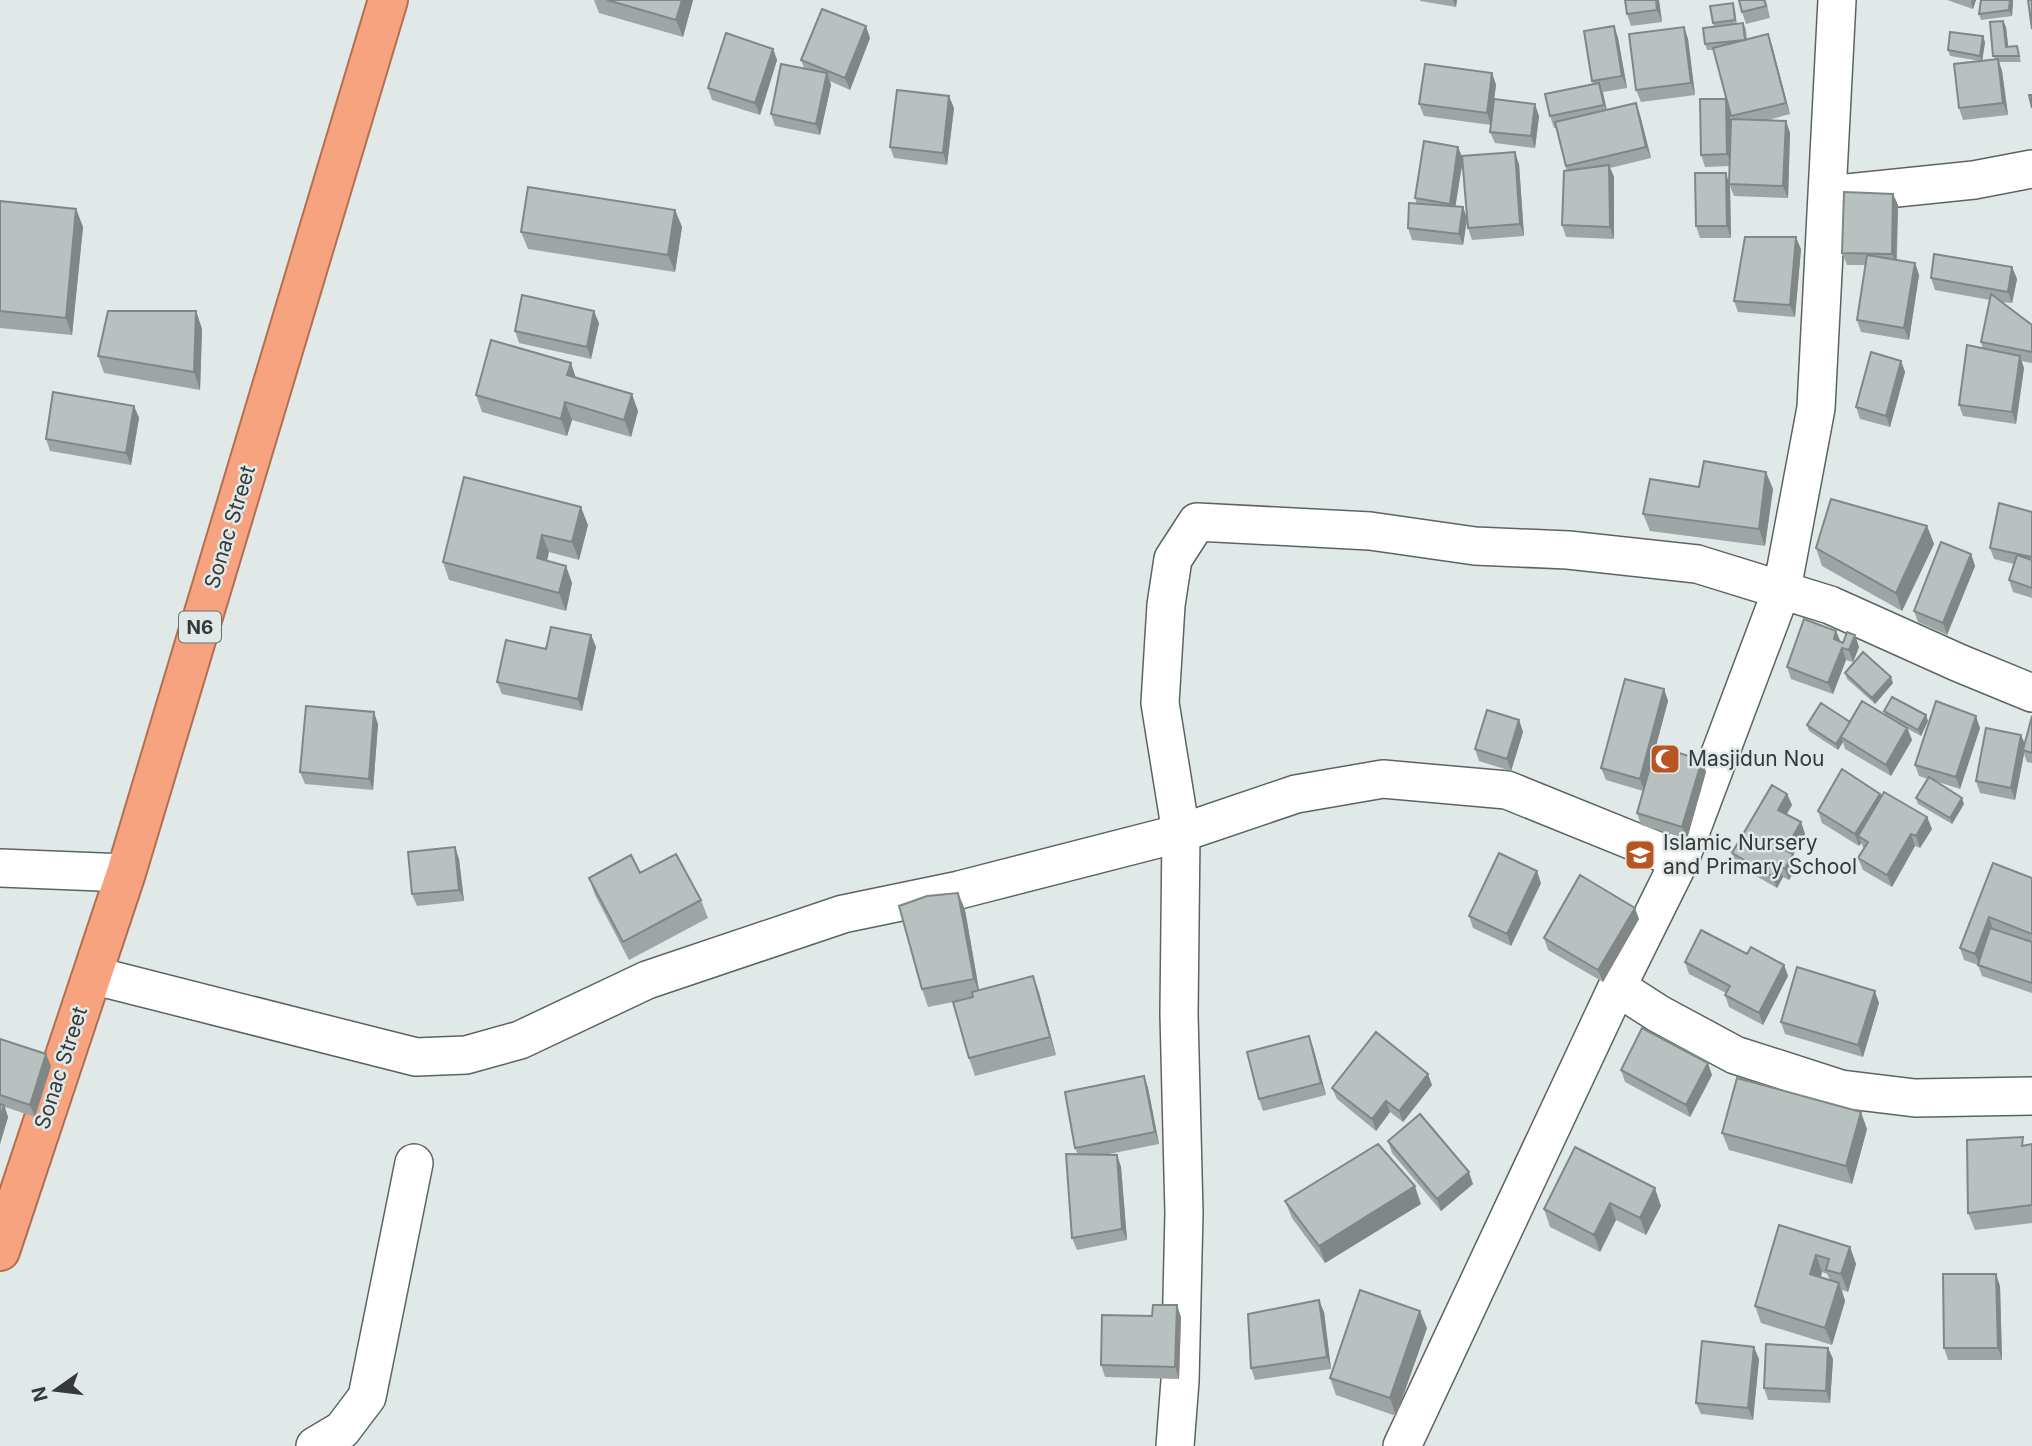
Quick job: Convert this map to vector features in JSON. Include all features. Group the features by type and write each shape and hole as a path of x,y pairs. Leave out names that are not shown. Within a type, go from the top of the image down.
{"highway":[{"name":"Sonac Street","path":"0,1251 126,873 388,0"}],"street":[{"path":"1402,1446 1617,987 1680,860 1782,589 1816,408 1837,0"},
{"path":"1828,195 1974,180 2032,169"},
{"path":"1175,1446 1180,1381 1184,1213 1179,1014 1181,833 1160,703 1166,605 1173,559 1197,522 1370,531 1475,546 1568,550 1697,564 1830,605 2032,693"},
{"path":"92,975 416,1057 466,1055 520,1040 647,980 843,914 958,890 1181,833 1296,794 1383,779 1507,790 1680,860"},
{"path":"0,868 126,873"},
{"path":"1617,987 1659,1014 1735,1055 1841,1089 1915,1098 2032,1096"},
{"path":"315,1446 342,1430 368,1397 414,1163"}],"building":[{"path":"607,0 682,0 676,20"},
{"path":"1625,0 1656,0 1657,10 1627,14"},
{"path":"1739,0 1764,0 1766,6 1742,12"},
{"path":"1981,0 2010,0 2009,10 1979,14"},
{"path":"2028,0 2032,0 2032,29"},
{"path":"1733,3 1735,20 1713,23 1710,6"},
{"path":"822,9 866,26 845,78 801,60"},
{"path":"2003,21 2006,47 2017,46 2019,56 1993,56 1990,22"},
{"path":"1743,23 1745,40 1705,44 1703,28"},
{"path":"1614,26 1622,76 1592,81 1584,31"},
{"path":"1684,27 1691,83 1636,90 1629,34"},
{"path":"1950,32 1983,36 1980,56 1948,50"},
{"path":"726,33 773,49 755,103 708,88"},
{"path":"1768,34 1786,103 1731,116 1713,48"},
{"path":"1998,59 2003,103 1959,108 1954,64"},
{"path":"781,64 827,73 816,124 771,114"},
{"path":"1425,64 1492,73 1487,113 1419,104"},
{"path":"1599,83 1604,105 1550,116 1545,94"},
{"path":"897,90 949,96 943,153 890,147"},
{"path":"1494,99 1535,104 1531,136 1490,132"},
{"path":"1700,99 1726,99 1727,154 1701,155"},
{"path":"1636,103 1646,147 1566,166 1555,122"},
{"path":"1731,119 1786,121 1783,186 1729,184"},
{"path":"1424,141 1458,147 1450,204 1415,198"},
{"path":"1515,152 1520,224 1468,228 1462,156"},
{"path":"1609,165 1610,227 1562,225 1564,171"},
{"path":"1695,173 1726,173 1727,226 1696,226"},
{"path":"528,187 675,210 668,255 521,232"},
{"path":"1844,192 1893,194 1892,254 1842,253"},
{"path":"0,201 76,209 66,318 0,311"},
{"path":"1409,203 1463,207 1459,234 1408,228"},
{"path":"1745,237 1796,237 1790,305 1734,301"},
{"path":"1934,254 2012,267 2008,292 1931,278"},
{"path":"1867,255 1915,263 1904,328 1857,320"},
{"path":"1991,294 2032,325 2032,352 1981,342"},
{"path":"522,295 594,311 587,347 515,331"},
{"path":"108,311 196,311 194,372 98,356"},
{"path":"491,340 571,363 567,375 632,394 624,420 565,402 561,419 476,395"},
{"path":"1967,345 2020,356 2012,412 1959,405"},
{"path":"1871,352 1901,361 1886,416 1856,407"},
{"path":"53,392 134,406 126,453 46,439"},
{"path":"1704,461 1766,472 1759,529 1643,514 1650,479 1699,487"},
{"path":"464,477 581,507 572,542 542,535 537,558 566,566 559,593 443,562"},
{"path":"1831,499 1927,526 1896,593 1816,548"},
{"path":"1999,503 2032,512 2032,557 1990,548"},
{"path":"1941,542 1971,554 1943,623 1914,611"},
{"path":"2017,555 2032,560 2032,588 2009,580"},
{"path":"1804,619 1836,631 1834,639 1843,643 1847,632 1855,635 1849,650 1842,648 1828,683 1787,667"},
{"path":"551,627 591,635 578,699 497,682 506,640 546,649"},
{"path":"1863,652 1891,677 1872,698 1845,673"},
{"path":"1625,679 1664,689 1640,779 1601,768"},
{"path":"1892,697 1926,715 1918,730 1884,711"},
{"path":"1862,701 1907,728 1886,765 1841,737"},
{"path":"1936,701 1976,716 1956,777 1915,765"},
{"path":"1821,703 1850,722 1836,744 1807,725"},
{"path":"306,706 374,712 369,779 300,772"},
{"path":"1487,710 1519,720 1507,759 1475,749"},
{"path":"2032,716 2032,753 2023,750"},
{"path":"1986,728 2021,735 2011,788 1976,781"},
{"path":"1656,746 1702,760 1682,827 1637,813"},
{"path":"1842,769 1880,794 1855,834 1818,811"},
{"path":"1929,777 1962,798 1950,818 1916,798"},
{"path":"1772,785 1787,794 1778,810 1801,822 1785,850 1793,854 1785,869 1778,865 1772,876 1732,853"},
{"path":"1884,792 1927,817 1916,836 1911,834 1887,875 1858,858 1868,842 1858,836"},
{"path":"455,847 459,890 412,894 408,852"},
{"path":"1499,853 1537,871 1507,934 1469,916"},
{"path":"676,854 701,900 623,942 589,878 631,855 640,873"},
{"path":"1993,863 2032,878 2032,934 1989,917 1975,954 1960,948"},
{"path":"1580,875 1635,908 1598,970 1544,938"},
{"path":"958,893 974,979 922,989 899,906 927,896"},
{"path":"1990,928 2032,942 2032,983 1978,965"},
{"path":"1701,930 1747,954 1751,947 1784,965 1759,1013 1725,995 1730,986 1685,962"},
{"path":"1797,967 1875,991 1858,1045 1781,1022"},
{"path":"1033,976 1050,1037 969,1058 953,1002 973,997 972,992"},
{"path":"1642,1028 1708,1063 1686,1105 1621,1070"},
{"path":"1376,1032 1428,1074 1399,1111 1386,1101 1372,1119 1332,1088"},
{"path":"1309,1036 1321,1083 1259,1099 1247,1052"},
{"path":"0,1039 46,1054 30,1105 0,1095"},
{"path":"1144,1076 1155,1132 1075,1148 1065,1092"},
{"path":"1737,1078 1861,1112 1846,1166 1722,1133"},
{"path":"1420,1114 1469,1172 1437,1199 1388,1141"},
{"path":"2023,1137 2022,1146 2032,1144 2032,1205 1968,1213 1967,1140"},
{"path":"1378,1144 1415,1186 1319,1246 1285,1201"},
{"path":"1575,1147 1655,1188 1640,1218 1610,1203 1594,1235 1544,1209"},
{"path":"1066,1154 1117,1155 1122,1229 1072,1238"},
{"path":"1779,1225 1850,1247 1841,1274 1826,1270 1829,1259 1816,1255 1810,1274 1839,1283 1825,1328 1755,1306"},
{"path":"1943,1274 1996,1274 1998,1348 1944,1348"},
{"path":"1360,1290 1420,1311 1390,1398 1330,1378"},
{"path":"1319,1300 1327,1357 1251,1368 1248,1314"},
{"path":"1153,1305 1177,1305 1175,1367 1101,1365 1102,1315 1152,1316"},
{"path":"1702,1341 1754,1347 1748,1408 1696,1403"},
{"path":"1766,1344 1828,1348 1826,1391 1764,1388"}],"place":[{"name":"Masjidun Nou","path":"1665,759"},
{"name":"Islamic Nursery and Primary School","path":"1640,855"}]}
